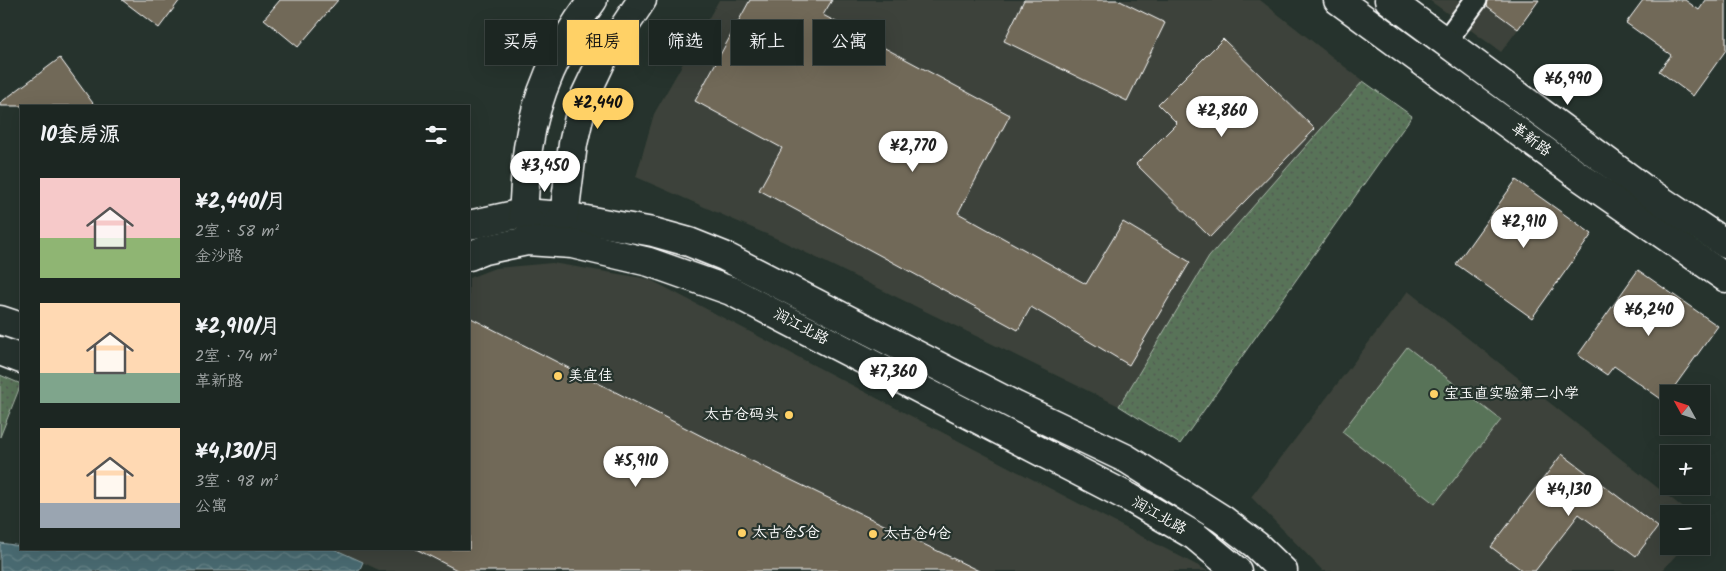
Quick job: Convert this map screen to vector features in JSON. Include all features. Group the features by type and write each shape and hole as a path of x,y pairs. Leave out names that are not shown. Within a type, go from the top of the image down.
{"street":[{"path":"593,0 577,21 555,60 540,98 528,148 523,213 544,240 564,216 573,144 583,100 602,60 642,0"},
{"name":"革新路","path":"1338,0 1586,181 1726,278"},
{"name":"革新路","path":"1389,0 1644,188 1726,244"},
{"path":"1445,42 1476,0"},
{"path":"470,225 523,213"},
{"name":"润江北路","path":"523,213 564,216 653,232 689,242 748,267 1016,406 1127,459 1222,519 1256,545 1283,571"},
{"name":"润江北路","path":"470,256 508,243 544,240 581,246 648,262 731,291 1130,498 1195,536 1237,571"},
{"path":"0,320 20,328"},
{"path":"0,352 20,359"}],"shaded area":[{"path":"719,0 1260,0 1363,81 1209,257 1119,406 782,241 636,177 654,114 682,65 721,65 721,20 708,20"},
{"path":"1429,0 1540,0 1501,52"},
{"path":"552,263 649,279 1208,571 381,571 336,550 470,550 470,278 495,268"},
{"name":"宝玉直实验第二小学","path":"1408,291 1660,490 1660,495 1667,495 1680,505 1660,505 1660,555 1676,555 1662,571 1323,571 1251,497"}],"green space":[{"path":"1363,81 1412,116 1180,444 1119,406 1209,257"},
{"path":"1407,347 1501,420 1435,504 1342,432"},
{"path":"0,375 20,384 20,387 0,437"}],"water":[{"path":"0,543 20,546 20,550 336,550 363,562 359,571 0,571"}],"building":[{"path":"122,0 180,0 159,28"},
{"path":"280,0 338,0 298,47 264,19"},
{"path":"750,0 832,0 823,15 832,20 813,20 813,65 885,65 885,48 1010,115 958,213 1086,284 1123,222 1190,262 1129,365 1031,307 1018,330 759,190 782,148 695,101 715,65 721,65 721,53 731,35 731,65 803,65 803,20 739,20"},
{"path":"1024,0 1118,0 1165,23 1127,101 1004,41"},
{"path":"1488,0 1539,0 1518,29 1487,6"},
{"path":"1643,0 1685,0 1699,10 1706,0 1726,0 1726,50 1693,96 1659,71 1671,55 1626,23"},
{"path":"1223,39 1315,129 1210,237 1136,164 1177,123 1158,104"},
{"path":"60,58 94,105 0,106 0,103"},
{"path":"1516,180 1592,234 1532,318 1456,264"},
{"path":"1638,270 1718,326 1676,385 1660,385 1660,398 1614,366 1607,375 1578,355"},
{"path":"470,318 723,447 979,571 459,571 418,550 470,550"},
{"path":"1562,454 1658,527 1636,556 1579,514 1535,571 1523,571 1491,547"}],"place":[{"name":"美宜佳","path":"558,376"},
{"name":"宝玉直实验第二小学","path":"1434,394"},
{"name":"太古仓码头","path":"789,415"},
{"name":"太古仓5仓","path":"742,533"},
{"name":"太古仓4仓","path":"873,534"}]}
